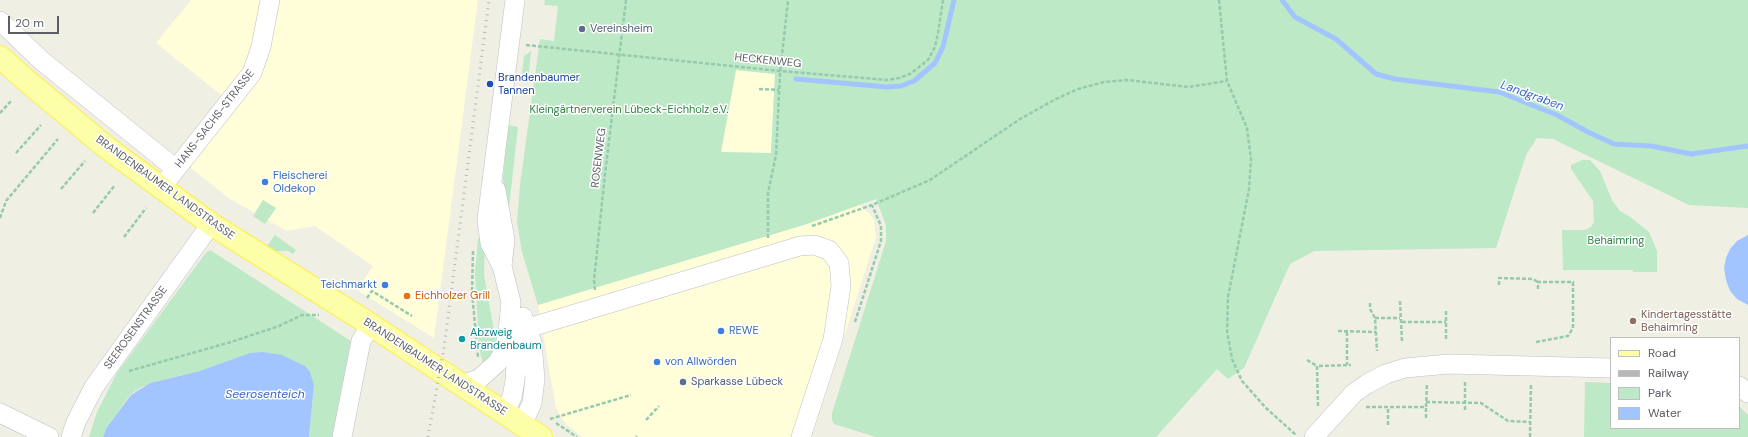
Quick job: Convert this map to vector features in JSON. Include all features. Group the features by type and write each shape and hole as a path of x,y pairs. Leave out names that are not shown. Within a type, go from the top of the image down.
{"main road":[{"name":"BRANDENBAUMER LANDSTRASSE","path":"0,57 26,81 106,147 211,224 371,325 522,425 549,426"}],"street":[{"name":"HANS-SACHS-STRASSE","path":"161,188 252,73 261,47 270,0"},
{"path":"461,385 479,379 498,362 505,348 510,322 511,302 502,266 505,240 493,179 515,0"},
{"name":"BRANDENBAUMER LANDSTRASSE","path":"0,21 42,61 176,169"},
{"name":"SEEROSENSTRASSE","path":"71,437 76,422 98,382 211,224"},
{"path":"510,322 528,328 800,246 814,245 830,250 838,263 840,286 833,339 801,437"},
{"path":"511,302 522,315 528,328 534,361 535,388 529,413 522,425"},
{"path":"504,413 512,396 516,366 510,322"},
{"path":"342,437 361,341 371,325"},
{"path":"1314,437 1354,393 1380,377 1405,368 1449,364 1610,368"},
{"path":"1740,387 1748,393"},
{"path":"0,413 49,437"}],"path":[{"name":"ROSENWEG","path":"597,294 594,280 626,0"},
{"path":"768,240 768,193 776,155 780,73 788,0"},
{"name":"HECKENWEG","path":"539,46 780,73 876,80 899,78 910,74 928,60 935,47 943,0"},
{"path":"1219,0 1227,81 1247,128 1251,159 1249,189 1228,297 1227,331 1232,358 1242,381 1266,408 1298,437"},
{"path":"872,205 930,180 1020,119 1056,99 1078,89 1104,82 1127,80 1188,86 1227,81"},
{"path":"758,89 779,90"},
{"path":"0,113 12,100"},
{"path":"16,154 41,125"},
{"path":"0,218 6,201 58,139"},
{"path":"61,189 85,161"},
{"path":"93,213 115,185"},
{"path":"124,237 146,208"},
{"path":"473,247 472,292 478,360"},
{"path":"1498,285 1498,278 1533,278 1538,282 1573,282 1573,328 1568,336 1536,342"},
{"path":"1538,282 1538,290"},
{"path":"367,298 372,291 412,316"},
{"path":"1400,301 1402,342"},
{"path":"1370,303 1370,309 1375,318 1377,351"},
{"path":"1446,311 1446,339"},
{"path":"124,372 232,342 279,326 302,315 323,315"},
{"path":"1375,318 1400,318"},
{"path":"1402,322 1446,322"},
{"path":"1338,331 1376,332"},
{"path":"1347,332 1347,365"},
{"path":"1307,360 1317,366 1351,365"},
{"path":"1317,366 1318,411"},
{"path":"1465,375 1465,410"},
{"path":"1530,437 1531,377"},
{"path":"1426,381 1426,418"},
{"path":"549,426 631,395"},
{"path":"1426,402 1481,403 1508,421 1530,422"},
{"path":"646,420 659,406"},
{"path":"1365,407 1426,407"},
{"path":"1388,407 1388,425"},
{"path":"549,426 577,437"}],"shaded area":[{"path":"191,0 478,0 434,338 357,290 373,266 315,226 287,231 230,199 182,161 230,102 156,43"},
{"path":"736,70 775,74 771,153 721,152"},
{"path":"859,205 869,213 874,220 876,237 812,437 582,437 565,423 556,408 538,305 807,224"}],"green space":[{"name":"Kleingärtnerverein Lübeck-Eichholz e.V.","path":"545,0 1748,0 1748,208 1689,205 1553,139 1537,138 1526,155 1496,248 1314,251 1290,264 1244,368 1228,379 1217,369 1156,437 876,437 834,424 832,420 832,413 886,241 886,225 876,199 807,224 538,305 522,252 517,222 520,185 540,39 554,41 558,6 544,5","holes":["736,70 775,74 771,153 721,152"]},
{"path":"531,51 528,83 521,82 524,56"},
{"path":"508,125 518,127 509,207 504,198 503,178"},
{"name":"Behaimring","path":"1582,160 1590,160 1600,171 1612,200 1620,211 1629,216 1649,232 1657,251 1657,272 1633,272 1633,270 1563,270 1562,230 1585,230 1591,227 1594,222 1593,201 1571,169 1571,165"},
{"path":"263,200 276,208 265,224 253,216"},
{"path":"275,235 296,250 293,254 288,251 273,251 267,246"},
{"path":"485,236 484,275 497,347 484,367 479,348 475,273 478,239"},
{"path":"210,250 351,341 332,437 309,437 314,385 200,371 150,383 140,388 130,395 107,427 103,437 89,437 97,412 117,373 205,254"},
{"path":"1585,382 1610,383 1610,429 1740,429 1740,407 1748,415 1748,437 1584,437"}],"water":[{"path":"1748,235 1748,305 1737,299 1730,291 1724,268 1730,249 1737,241"},
{"name":"Seerosenteich","path":"263,352 282,355 305,366 310,372 314,385 309,437 103,437 107,427 131,395 150,383 200,371 250,353"}],"waterway":[{"path":"796,79 887,87 901,86 914,81 935,63 943,47 954,0"},
{"name":"Landgraben","path":"1282,0 1295,17 1336,39 1376,74 1395,79 1499,92 1557,115 1614,144 1651,146 1691,154 1748,146"}],"railway":[{"path":"428,437 444,348 489,0"}],"place":[{"name":"Vereinsheim","path":"582,29"},
{"name":"Brandenbaumer Tannen","path":"490,84"},
{"name":"Fleischerei Oldekop","path":"265,182"},
{"name":"Teichmarkt","path":"385,285"},
{"name":"Eichholzer Grill","path":"407,296"},
{"name":"Kindertagesstätte Behaimring","path":"1633,321"},
{"name":"REWE","path":"721,331"},
{"name":"Abzweig Brandenbaum","path":"462,339"},
{"name":"von Allwörden","path":"657,362"},
{"name":"Sparkasse Lübeck","path":"683,382"}]}
